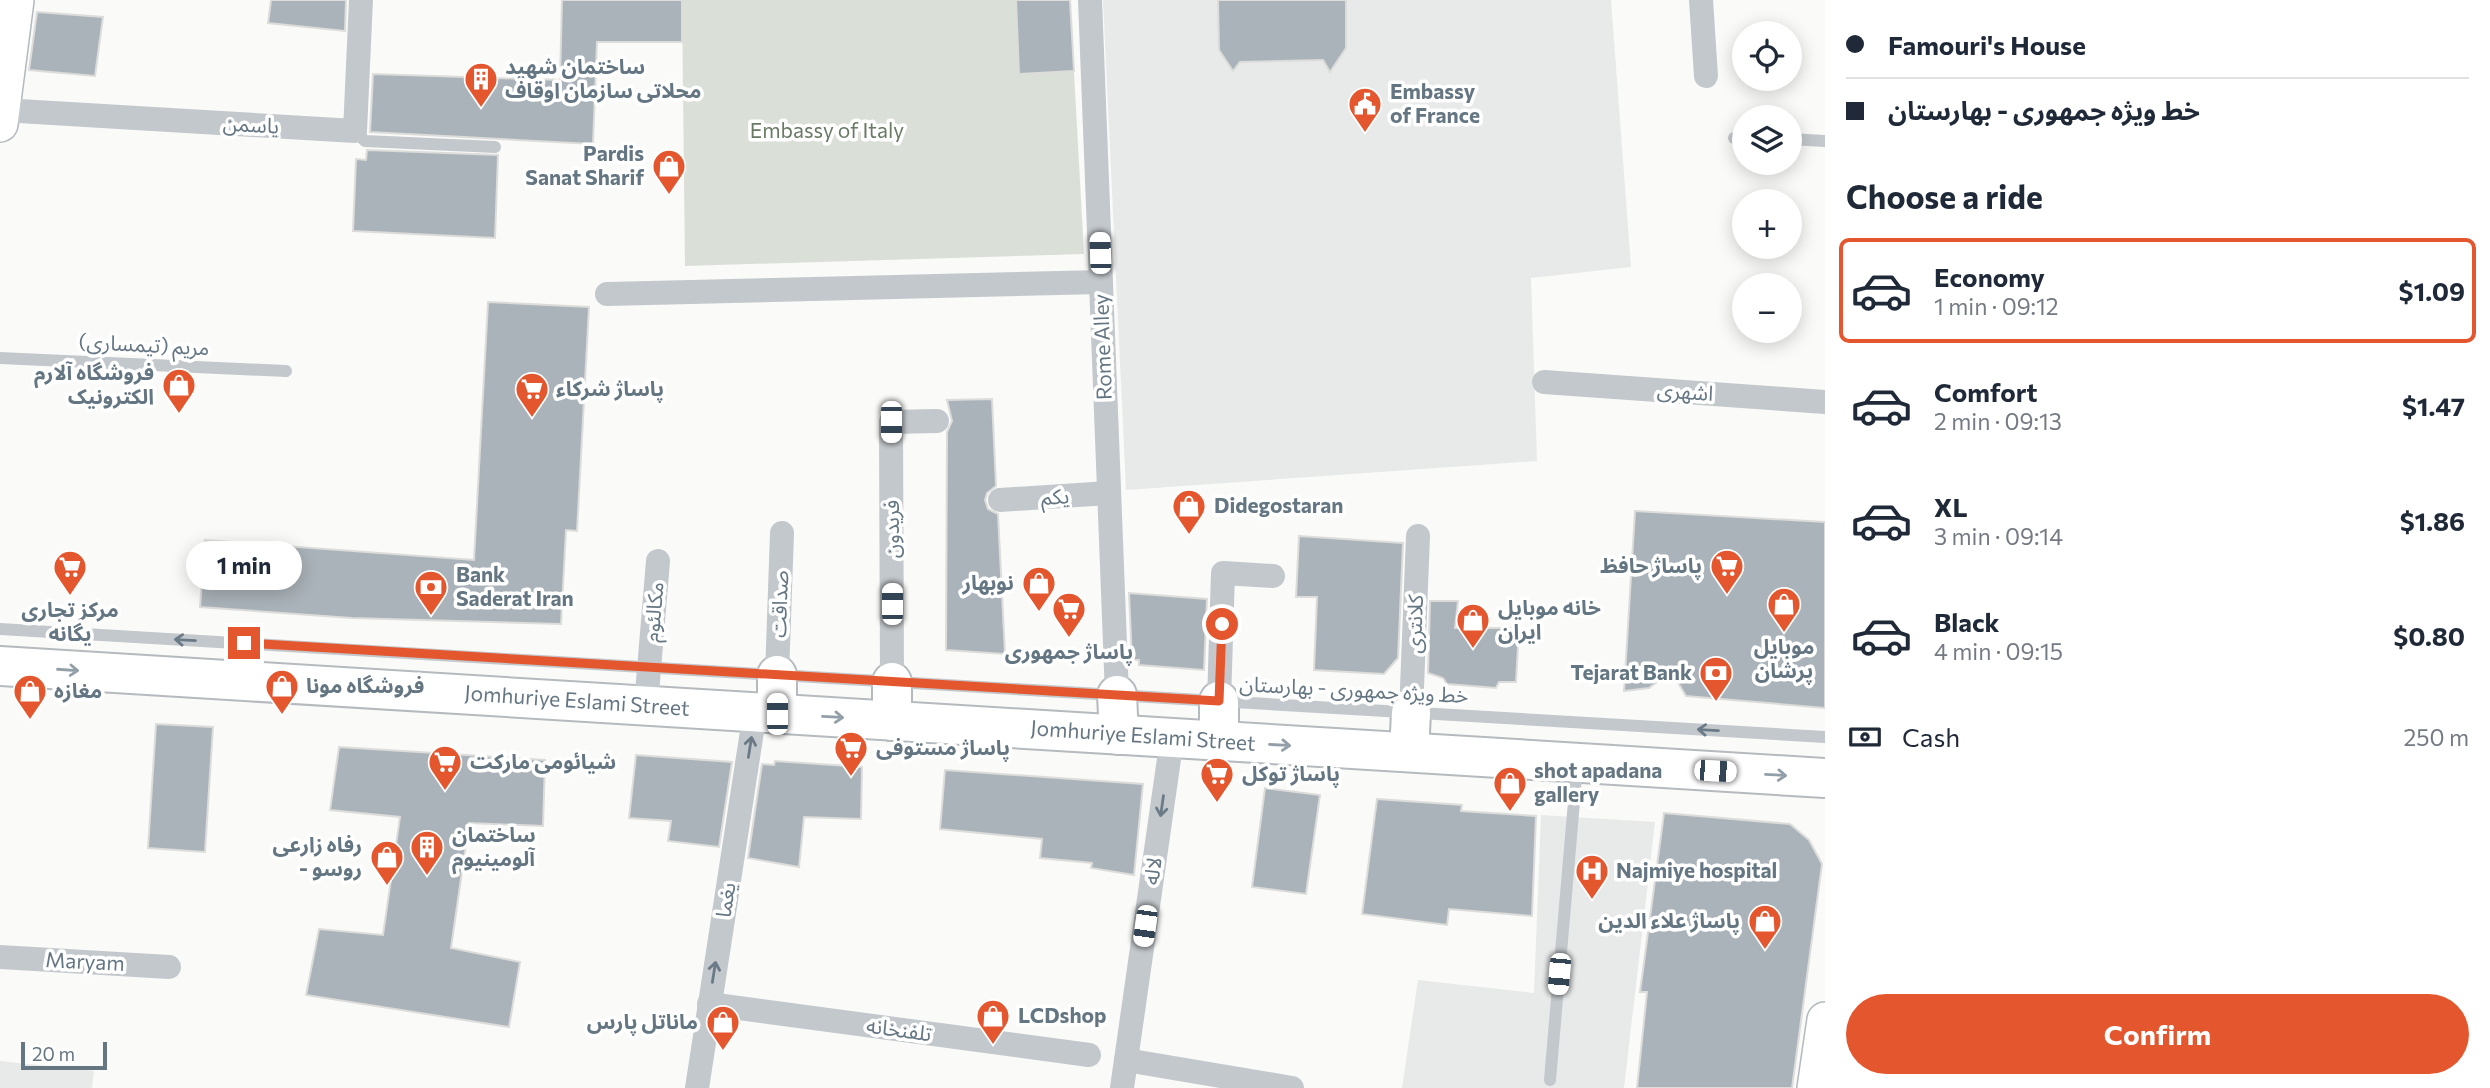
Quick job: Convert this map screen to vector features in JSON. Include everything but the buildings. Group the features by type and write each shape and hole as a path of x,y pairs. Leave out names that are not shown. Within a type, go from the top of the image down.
{"main road":[{"name":"Jomhuriye Eslami Street","path":"0,666 1825,778"},
{"path":"766,713 777,675"},
{"path":"891,721 892,682"},
{"path":"1117,695 1119,735"},
{"path":"1219,701 1219,741"},
{"path":"1409,752 1411,713"}],"street":[{"path":"1,117 16,0"},
{"path":"355,131 361,0"},
{"name":"Rome Alley","path":"1090,0 1117,695"},
{"path":"1702,0 1706,76"},
{"name":"یاسمن","path":"1,117 355,131"},
{"path":"607,294 1101,282"},
{"name":"اشهری","path":"1544,382 1825,402"},
{"name":"فریدون","path":"892,682 891,422 937,421"},
{"name":"یکم","path":"1000,500 1109,493"},
{"name":"صداقت","path":"777,675 782,533"},
{"name":"کلانتری","path":"1411,713 1418,536"},
{"name":"مکالئوم","path":"646,705 658,561"},
{"path":"1219,701 1223,573 1273,576"},
{"name":"یغما","path":"697,1088 709,1004 766,713"},
{"name":"لاله","path":"1122,1088 1172,738"},
{"name":"Maryam","path":"0,957 169,967"},
{"name":"تلفنخانه","path":"709,1004 1089,1055"},
{"path":"1815,1088 1825,1020"},
{"path":"1126,1060 1292,1088"}],"lane":[{"name":"یاسمن","path":"355,131 365,142 495,147"},
{"path":"1802,140 1825,141"},
{"name":"مریم (تیمساری)","path":"0,358 286,371"},
{"name":"خط ویژه جمهوری - بهارستان","path":"0,629 1825,737"},
{"path":"1550,1080 1577,763"}],"shaded area":[{"name":"Embassy of France","path":"1103,0 1611,0 1631,267 1531,278 1537,461 1126,490"},
{"name":"Najmiye hospital","path":"1541,815 1655,822 1624,1088 1402,1088 1418,980 1534,993"},
{"path":"0,1061 94,1071 92,1088 0,1088"}],"green space":[{"name":"Embassy of Italy","path":"682,0 1070,0 1084,254 685,266"}],"place":[{"name":"ساختمان شهید محلاتی سازمان اوقاف","path":"481,109"},
{"name":"Embassy of France","path":"1365,134"},
{"name":"Pardis Sanat Sharif","path":"669,196"},
{"name":"فروشگاه آلارم الکترونیک","path":"179,415"},
{"name":"پاساژ شرکاء","path":"532,419"},
{"name":"Didegostaran","path":"1189,536"},
{"name":"پاساژ حافظ","path":"1727,596"},
{"name":"مرکز تجاری یگانه","path":"70,597"},
{"name":"نوبهار","path":"1039,613"},
{"name":"Bank Saderat Iran","path":"431,617"},
{"name":"موبایل پرشان","path":"1784,634"},
{"name":"پاساژ جمهوری","path":"1069,639"},
{"name":"خانه موبایل ایران","path":"1473,650"},
{"name":"Tejarat Bank","path":"1716,703"},
{"name":"فروشگاه مونا","path":"282,716"},
{"name":"مغازه","path":"30,721"},
{"name":"پاساژ مستوفی","path":"851,778"},
{"name":"شیائومی مارکت","path":"445,792"},
{"name":"پاساژ توکل","path":"1217,804"},
{"name":"shot apadana gallery","path":"1510,813"},
{"name":"ساختمان آلومینیوم","path":"427,877"},
{"name":"رفاه زارعی - روسو","path":"387,887"},
{"name":"Najmiye hospital","path":"1592,901"},
{"name":"پاساژ علاء الدین","path":"1765,951"},
{"name":"LCDshop","path":"993,1046"},
{"name":"ماناتل پارس","path":"723,1052"}],"route":[{"path":"244,643 1219,701 1222,624"}]}
